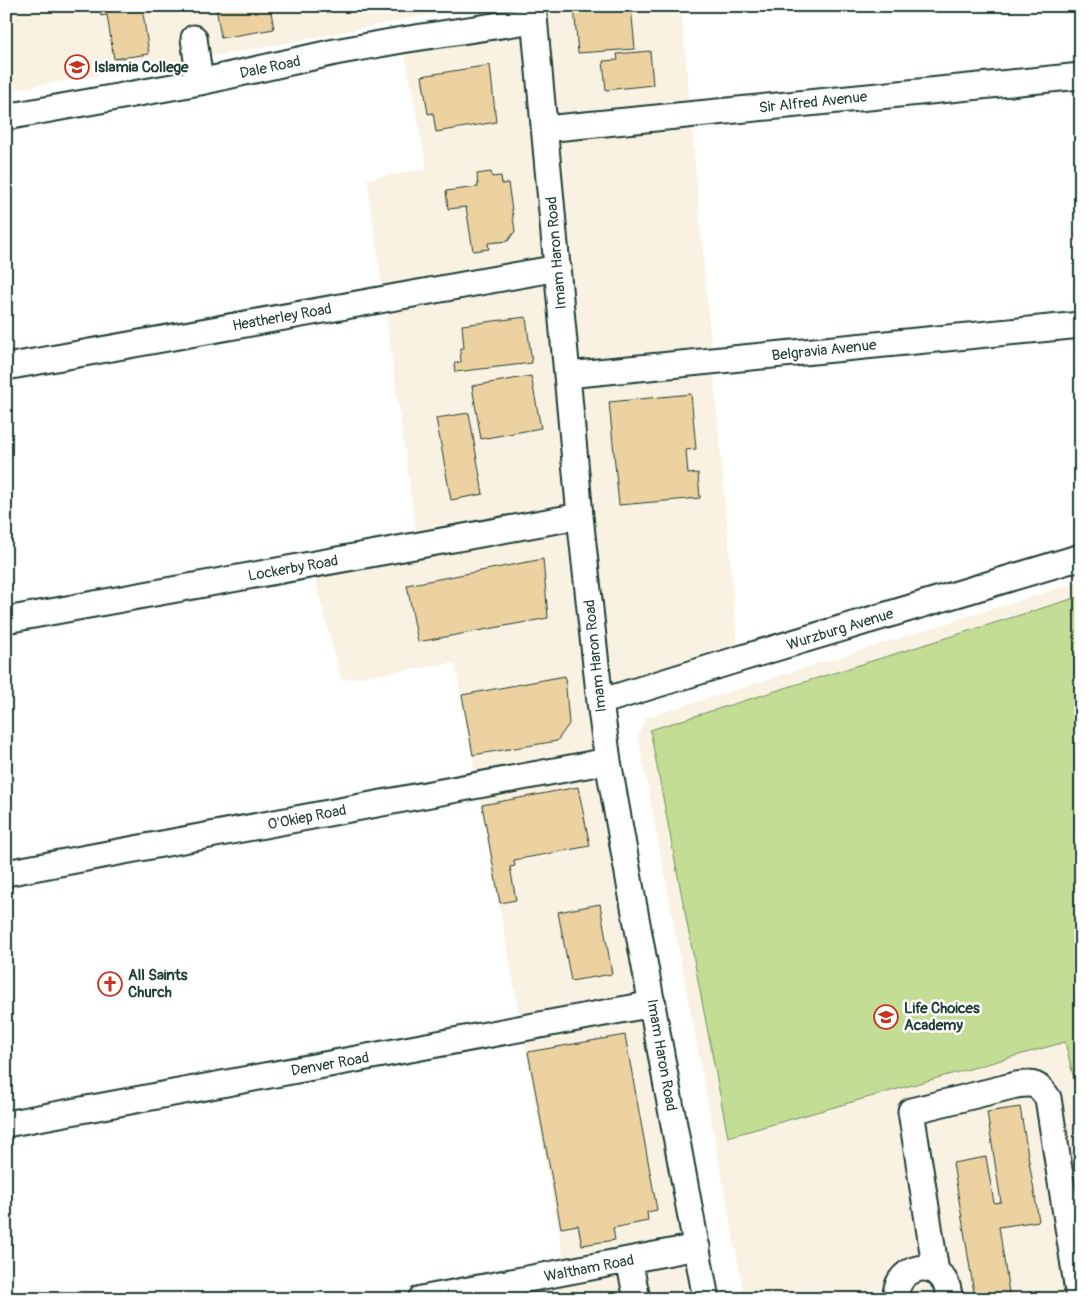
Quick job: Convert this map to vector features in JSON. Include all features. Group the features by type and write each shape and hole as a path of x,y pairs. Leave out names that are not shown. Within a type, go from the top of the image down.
{"street":[{"name":"Dale Road","path":"6,117 200,82 335,52 534,13"},
{"name":"Imam Haron Road","path":"534,13 580,516 600,702 608,761 706,1299"},
{"path":"194,38 200,82"},
{"name":"Sir Alfred Avenue","path":"544,129 1081,76"},
{"name":"Heatherley Road","path":"6,367 558,268"},
{"name":"Belgravia Avenue","path":"567,375 1081,325"},
{"name":"Lockerby Road","path":"6,620 580,516"},
{"name":"Wurzburg Avenue","path":"600,702 1081,557"},
{"name":"O'Okiep Road","path":"6,873 608,761"},
{"name":"Denver Road","path":"6,1124 653,1004"},
{"path":"936,1272 911,1111 1016,1085 1030,1084 1038,1086 1048,1098 1079,1298"},
{"name":"Waltham Road","path":"421,1299 697,1247"},
{"path":"629,1260 637,1299"},
{"path":"896,1299 895,1292 898,1282 915,1269 926,1268 936,1272 944,1279 949,1289 949,1299"}],"shaded area":[{"name":"Islamia College","path":"6,6 471,6 288,43 6,91"},
{"path":"533,6 681,6 739,659 600,702 706,1299 455,1299 566,1272 455,663 341,680 311,564 418,546 367,179 427,169 402,40"},
{"name":"Life Choices Academy","path":"1081,581 1081,1299 745,1299 638,736 645,718"}],"green space":[{"name":"Life Choices Academy","path":"1081,596 1081,1108 1065,1042 728,1137 650,730"}],"building":[{"path":"100,6 142,6 149,54 114,59 107,15 101,16"},
{"path":"216,6 270,6 274,29 221,38"},
{"path":"574,6 631,6 635,49 578,53"},
{"path":"650,51 653,85 606,90 603,61 618,60 617,54"},
{"path":"490,65 496,122 436,132 433,113 428,114 422,76"},
{"path":"491,172 492,177 501,176 502,184 508,183 515,231 508,241 488,243 489,249 473,251 466,207 448,209 446,191 478,187 477,174"},
{"path":"526,317 532,363 455,372 454,363 461,362 460,348 464,348 462,325"},
{"path":"531,376 541,428 481,439 472,386"},
{"path":"691,394 696,449 686,450 688,474 698,473 700,498 619,505 609,402"},
{"path":"469,413 483,494 451,500 436,418"},
{"path":"543,559 548,618 418,642 407,585"},
{"path":"565,676 569,724 557,741 473,755 462,695"},
{"path":"578,787 590,846 514,860 515,866 510,867 516,900 500,903 482,805"},
{"path":"600,904 612,974 571,981 558,912"},
{"path":"625,1035 657,1210 647,1212 648,1221 613,1228 615,1240 582,1245 578,1225 561,1228 528,1052"},
{"path":"1020,1107 1039,1221 999,1227 1010,1299 975,1299 953,1163 986,1157 994,1203 1001,1202 987,1112"}],"place":[{"name":"Islamia College","path":"77,67"},
{"name":"All Saints Church","path":"110,984"},
{"name":"Life Choices Academy","path":"886,1017"}]}
